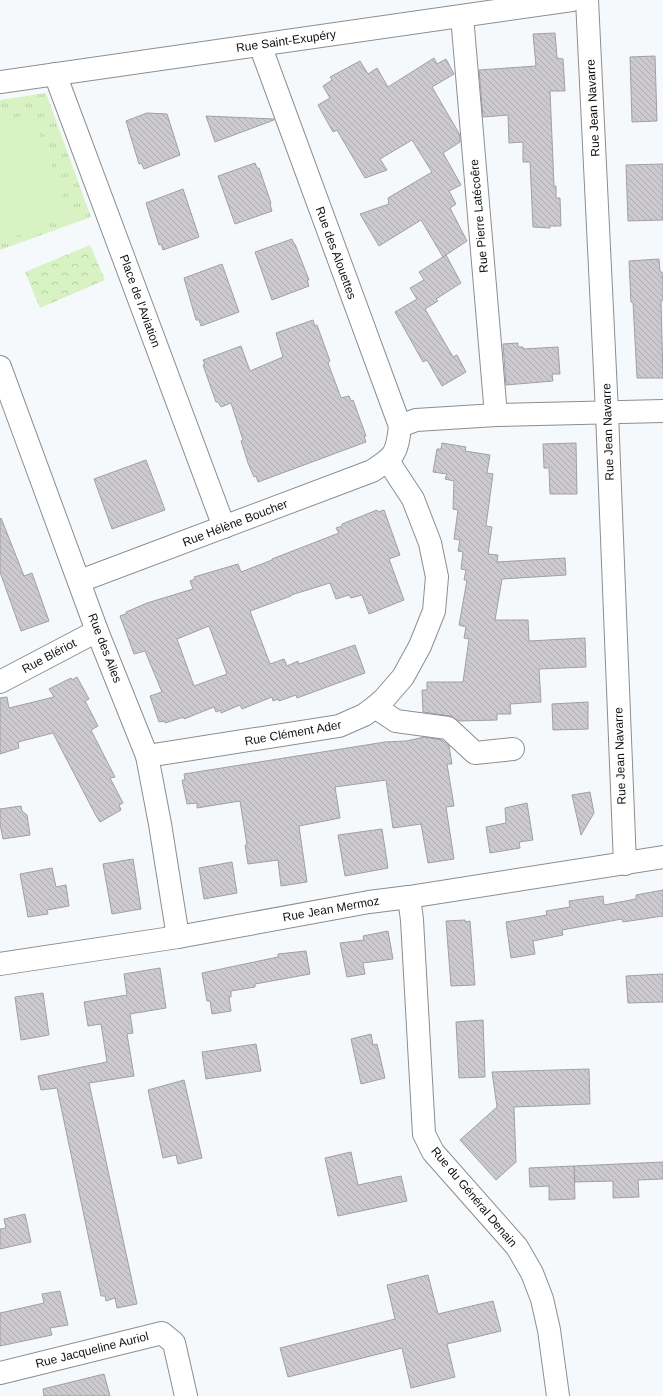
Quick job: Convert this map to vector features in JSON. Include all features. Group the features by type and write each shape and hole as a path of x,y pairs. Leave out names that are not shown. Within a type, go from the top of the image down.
{"street":[{"name":"Rue Saint-Exupéry","path":"0,82 572,0"},
{"name":"Rue Jean Navarre","path":"587,0 607,413 625,864"},
{"name":"Rue Pierre Latécoêre","path":"462,16 496,415"},
{"name":"Rue des Alouettes","path":"260,45 400,426 398,447 388,460"},
{"name":"Place de l'Aviation","path":"55,74 224,527"},
{"name":"Rue des Ailes","path":"0,367 80,581 97,631 147,756 160,824 178,937"},
{"path":"400,426 416,420 496,415 663,411"},
{"name":"Rue Hélène Boucher","path":"80,581 372,471 388,460"},
{"name":"Rue Clément Ader","path":"147,756 339,726 364,715 375,707 404,677 420,646 434,611 437,577 430,543 412,499 388,460"},
{"name":"Rue Blériot","path":"0,682 97,631"},
{"path":"375,707 396,721 448,728 475,753 513,749"},
{"name":"Rue Jean Mermoz","path":"0,964 178,937 369,902 663,857"},
{"name":"Rue du Général Denain","path":"409,897 424,1134 433,1152 517,1247 532,1273 542,1299 549,1330 558,1396"},
{"name":"Rue Jacqueline Auriol","path":"0,1373 162,1333 174,1343 186,1396"}],"green space":[{"path":"46,93 91,217 0,250 0,100"},
{"path":"32,112 70,216 0,242 0,123"},
{"path":"90,245 105,280 40,308 25,272"}],"building":[{"path":"555,33 557,58 563,59 565,91 550,91 554,186 556,186 556,198 560,198 561,226 550,226 550,228 533,227 530,162 523,162 523,142 509,143 508,115 483,117 479,70 536,66 533,34"},
{"path":"655,56 657,121 632,122 630,57"},
{"path":"434,58 437,64 446,59 454,74 432,87 460,135 460,142 443,153 461,185 449,191 456,204 450,208 467,241 443,257 421,220 379,246 360,214 389,204 388,198 432,172 412,140 380,159 387,170 365,178 337,130 333,132 318,105 330,98 323,86 332,80 330,77 360,61 368,74 377,68 388,87"},
{"path":"147,113 167,114 180,155 144,169 141,163 139,164 126,121"},
{"path":"206,116 274,119 274,120 215,142"},
{"path":"255,163 257,168 259,168 271,203 272,211 235,224 218,176"},
{"path":"663,164 663,220 628,221 626,165"},
{"path":"183,189 199,237 163,250 161,244 159,245 146,203"},
{"path":"292,239 309,280 307,280 309,286 272,300 255,252"},
{"path":"446,255 461,283 436,299 438,301 425,309 453,357 457,355 466,372 442,386 427,360 423,362 395,312 417,299 410,288 424,280 419,272"},
{"path":"659,259 660,272 662,272 663,282 663,300 661,301 663,378 637,378 629,261"},
{"path":"222,264 239,312 201,326 199,320 196,320 184,278"},
{"path":"313,320 315,326 317,325 330,361 328,363 341,398 349,396 351,401 353,400 366,436 364,436 366,442 258,482 256,476 254,477 248,463 241,441 243,440 231,403 221,407 218,402 216,402 203,365 205,364 203,360 241,346 250,371 283,357 276,333"},
{"path":"518,343 518,347 523,347 523,349 558,347 560,374 552,374 553,381 506,385 503,344"},
{"path":"442,443 466,447 465,451 490,455 487,473 493,474 486,526 492,527 488,554 498,555 497,562 565,558 566,575 502,579 495,620 528,620 529,641 585,638 586,667 539,669 541,702 510,704 511,714 497,714 497,720 459,721 450,716 423,712 422,690 427,690 427,682 463,682 469,639 464,638 466,627 459,625 467,580 464,580 466,570 461,569 463,552 458,551 460,540 454,539 458,510 453,509 454,481 445,479 447,474 433,472 437,449 441,449"},
{"path":"576,443 577,494 550,494 549,468 544,468 543,444"},
{"path":"146,460 165,510 112,529 94,479"},
{"path":"377,510 378,512 384,510 400,555 389,559 404,600 369,614 362,595 351,598 349,595 336,599 330,583 291,595 250,611 270,664 284,659 287,666 298,661 299,664 355,645 365,673 297,698 296,695 279,701 278,699 273,701 272,697 242,709 240,705 221,713 221,710 216,712 214,707 184,719 184,717 165,723 165,721 159,722 150,696 162,692 145,651 134,654 120,616 147,603 193,589 190,581 195,579 194,577 238,564 241,572 339,533 336,528 342,526 342,524","holes":["209,626 227,674 194,686 177,639"]},
{"path":"1,518 24,576 32,573 49,621 21,631 0,572"},
{"path":"77,677 89,699 85,701 98,726 91,730 115,777 110,778 123,803 119,805 121,810 100,822 53,733 18,742 19,748 0,754 0,698 7,697 9,708 54,697 49,689 71,678 72,680"},
{"path":"588,702 588,729 553,730 552,704"},
{"path":"425,737 442,740 449,746 452,764 447,764 454,806 446,807 454,859 428,863 421,824 393,828 386,780 335,787 340,818 299,826 307,882 281,886 278,860 248,864 245,845 247,845 240,801 197,808 197,803 187,804 182,780 185,780 184,774"},
{"path":"590,792 594,813 581,835 572,795"},
{"path":"527,803 533,840 519,842 520,848 490,853 486,827 506,823 505,808"},
{"path":"21,806 22,811 27,815 30,835 3,839 0,824 0,809"},
{"path":"382,829 388,868 345,876 338,835"},
{"path":"133,859 141,909 112,914 103,864"},
{"path":"232,862 237,893 204,899 199,868"},
{"path":"52,868 56,887 66,885 69,906 47,910 48,914 28,917 20,874"},
{"path":"663,890 663,916 623,922 622,919 562,930 563,935 533,941 535,954 511,958 506,922 547,915 546,911 570,907 569,901 603,896 604,905 636,899 636,895"},
{"path":"465,920 465,922 470,921 475,985 451,986 446,921"},
{"path":"388,931 393,959 363,963 365,974 347,977 340,943 364,940 363,936"},
{"path":"306,951 310,974 255,984 255,987 231,991 231,997 229,997 231,1011 212,1014 210,1001 207,1001 202,973 278,957 278,954"},
{"path":"160,968 166,1008 130,1014 133,1033 127,1034 134,1076 89,1083 137,1304 117,1308 115,1298 106,1301 105,1296 101,1296 57,1088 41,1090 38,1076 107,1062 101,1024 88,1026 84,1002 127,995 124,974"},
{"path":"663,974 663,1002 628,1003 626,976"},
{"path":"43,993 49,1035 21,1040 15,997"},
{"path":"483,1020 485,1077 459,1078 456,1022"},
{"path":"371,1034 373,1045 377,1044 385,1078 361,1084 351,1039"},
{"path":"256,1044 261,1071 206,1079 202,1052"},
{"path":"589,1069 590,1104 514,1107 516,1162 496,1180 460,1140 497,1107 492,1072"},
{"path":"184,1080 202,1158 178,1164 176,1155 163,1158 148,1090"},
{"path":"351,1152 358,1185 401,1176 407,1201 338,1216 325,1158"},
{"path":"663,1162 663,1179 638,1180 639,1197 613,1198 613,1181 575,1182 574,1166"},
{"path":"574,1166 575,1199 549,1200 549,1186 530,1187 529,1168"},
{"path":"25,1214 31,1242 0,1249 0,1229 6,1228 4,1219"},
{"path":"428,1275 438,1314 493,1301 501,1331 447,1344 455,1377 411,1388 402,1348 288,1377 280,1348 395,1319 387,1285"},
{"path":"60,1291 68,1325 50,1328 52,1335 0,1346 0,1313 44,1303 42,1294"},
{"path":"104,1374 110,1396 44,1396 43,1389"}]}
